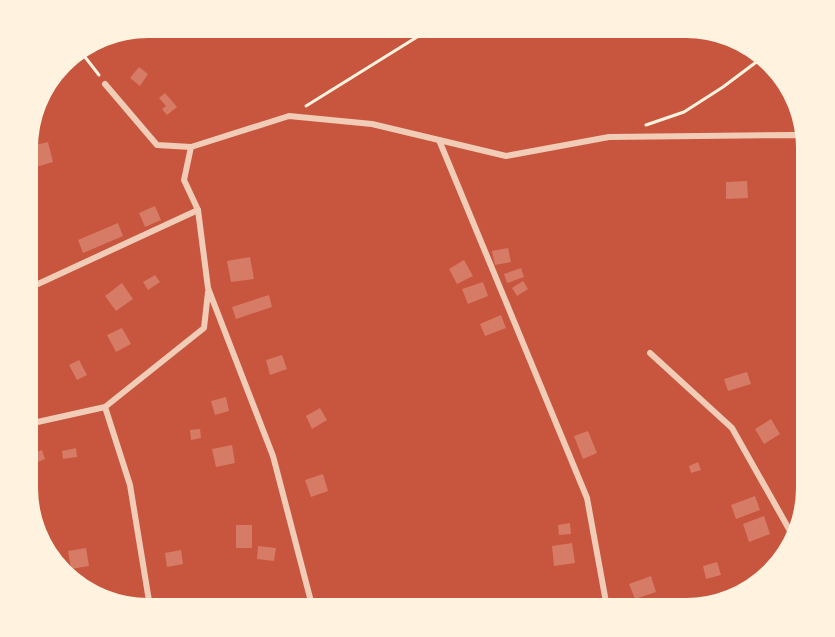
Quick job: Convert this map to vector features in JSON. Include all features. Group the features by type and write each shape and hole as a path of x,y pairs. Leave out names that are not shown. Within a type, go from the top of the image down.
{"street":[{"path":"105,84 157,146 191,147 289,116 372,124 506,156 609,137 799,135"},
{"path":"439,140 588,498 606,602"},
{"path":"35,423 105,407 204,328 208,288 198,210 184,180 191,147"},
{"path":"35,285 198,210"},
{"path":"208,288 273,456 311,602"},
{"path":"650,353 732,428 791,533"},
{"path":"105,407 130,485 149,602"}],"path":[{"path":"289,116 423,35"},
{"path":"83,55 105,84"},
{"path":"641,126 684,112 759,60"}],"building":[{"path":"139,67 148,74 140,86 130,78"},
{"path":"165,93 177,107 167,115 162,109 166,106 159,98"},
{"path":"48,142 53,162 35,167 35,145"},
{"path":"747,181 748,198 726,199 726,182"},
{"path":"155,206 161,220 145,227 139,213"},
{"path":"118,223 123,236 83,253 78,240"},
{"path":"508,248 511,262 495,265 492,251"},
{"path":"250,257 254,279 231,282 227,261"},
{"path":"464,260 473,276 457,284 449,269"},
{"path":"521,268 524,277 507,283 504,274"},
{"path":"155,275 160,282 148,290 143,282"},
{"path":"523,281 528,289 517,296 512,288"},
{"path":"483,282 488,296 468,304 462,289"},
{"path":"122,283 133,299 116,311 105,296"},
{"path":"269,295 272,307 236,319 232,307"},
{"path":"501,315 506,328 485,336 480,324"},
{"path":"122,328 131,344 116,352 107,335"},
{"path":"282,355 287,369 270,375 266,360"},
{"path":"79,360 87,375 77,380 69,365"},
{"path":"747,372 751,384 728,391 724,379"},
{"path":"226,397 229,411 215,415 211,401"},
{"path":"320,408 327,420 312,429 306,416"},
{"path":"771,419 780,434 764,444 755,429"},
{"path":"200,429 201,438 191,440 190,430"},
{"path":"588,431 597,453 583,459 574,436"},
{"path":"232,445 235,463 216,467 212,449"},
{"path":"76,448 77,457 63,459 62,451"},
{"path":"42,450 45,459 35,463 35,453"},
{"path":"698,462 701,470 691,473 689,466"},
{"path":"323,474 328,491 311,497 305,480"},
{"path":"755,496 760,510 736,519 731,505"},
{"path":"764,516 770,534 749,542 743,524"},
{"path":"570,523 571,534 559,535 558,525"},
{"path":"236,525 252,525 252,548 236,548"},
{"path":"572,543 575,563 554,566 552,546"},
{"path":"258,546 276,548 274,561 257,559"},
{"path":"86,548 89,566 71,569 68,551"},
{"path":"181,550 183,564 167,567 165,553"},
{"path":"717,562 721,575 706,579 703,566"},
{"path":"651,576 656,592 635,599 629,584"}]}
